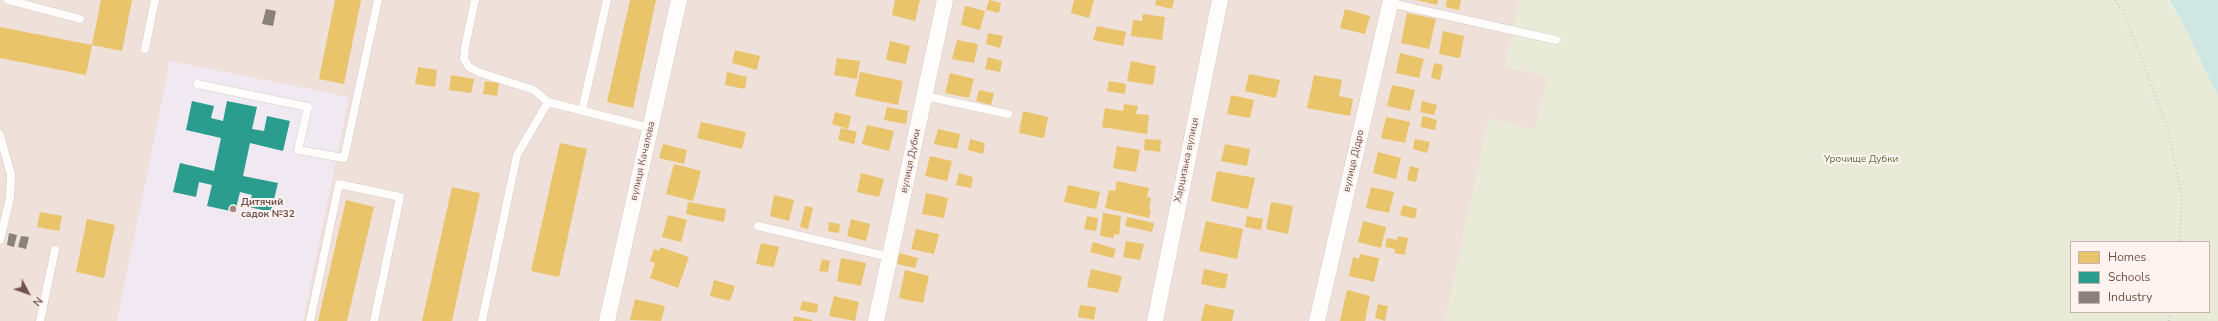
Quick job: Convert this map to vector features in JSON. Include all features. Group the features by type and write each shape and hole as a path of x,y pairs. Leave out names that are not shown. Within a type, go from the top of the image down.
{"street":[{"name":"вулиця Качалова","path":"607,321 679,0"},
{"name":"вулиця Дубки","path":"876,321 945,0"},
{"name":"Харцизька вулиця","path":"1154,321 1220,0"},
{"name":"вулиця Дідро","path":"1317,321 1391,1"}],"lane":[{"path":"8,0 80,19"},
{"path":"145,49 155,0"},
{"path":"197,84 308,107 298,150 344,158 378,0"},
{"path":"475,0 465,47 464,59 469,67 478,72 534,90 548,102 650,128"},
{"path":"582,111 607,0"},
{"path":"1391,1 1556,40"},
{"path":"925,96 1008,114"},
{"path":"482,321 517,155 548,102"},
{"path":"0,135 11,175 10,198 0,240"},
{"path":"310,321 339,184 400,197 374,321"},
{"path":"758,226 890,257"},
{"path":"40,321 55,250"}],"path":[{"path":"2115,0 2125,15 2168,130 2182,198 2180,241"}],"shaded area":[{"path":"0,0 1520,0 1505,66 1548,76 1535,130 1489,119 1445,321 0,321"},
{"name":"Дитячий садок №32","path":"170,61 349,97 303,321 117,321"}],"green space":[{"name":"Урочище Дубки","path":"1520,0 2167,0 2182,21 2206,70 2218,80 2218,321 1445,321 1489,119 1535,130 1548,76 1505,66"}],"water":[{"path":"2169,0 2218,0 2218,96 2182,21"}],"building: Homes":[{"path":"101,0 132,0 122,51 92,45"},
{"path":"335,0 361,0 344,84 319,79"},
{"path":"630,0 656,0 633,108 607,102"},
{"path":"895,0 920,0 915,21 892,15"},
{"path":"989,0 1001,3 999,13 986,10"},
{"path":"1074,0 1094,0 1089,18 1071,13"},
{"path":"1156,0 1174,0 1172,9 1155,5"},
{"path":"1416,0 1438,0 1437,5"},
{"path":"1447,0 1461,0 1459,10 1445,7"},
{"path":"965,6 985,11 980,30 961,25"},
{"path":"1345,9 1370,16 1365,34 1340,28"},
{"path":"1407,13 1436,19 1429,49 1401,43"},
{"path":"1143,14 1165,17 1162,40 1131,36 1133,20 1142,21"},
{"path":"1097,26 1126,32 1123,46 1093,40"},
{"path":"0,27 92,45 86,75 0,58"},
{"path":"1443,31 1464,36 1460,58 1439,54"},
{"path":"988,33 1003,36 1000,48 986,44"},
{"path":"957,40 978,44 974,63 952,59"},
{"path":"890,41 910,46 906,64 886,60"},
{"path":"735,50 760,56 757,70 732,63"},
{"path":"1400,53 1424,59 1419,78 1396,73"},
{"path":"988,57 1002,61 1000,72 985,69"},
{"path":"837,58 860,61 857,79 834,75"},
{"path":"1131,61 1156,66 1153,85 1127,81"},
{"path":"1434,63 1443,65 1440,80 1431,78"},
{"path":"418,67 437,70 435,87 415,84"},
{"path":"727,72 747,77 745,89 725,85"},
{"path":"860,72 903,81 898,105 855,96"},
{"path":"950,73 974,79 969,98 945,93"},
{"path":"1249,74 1280,80 1276,98 1245,91"},
{"path":"451,75 474,79 471,93 449,90"},
{"path":"1314,75 1342,80 1339,96 1353,99 1350,116 1307,108"},
{"path":"485,81 499,83 497,96 483,94"},
{"path":"1109,81 1126,84 1125,94 1107,91"},
{"path":"1392,85 1415,90 1410,111 1387,106"},
{"path":"979,90 994,93 991,105 976,101"},
{"path":"1231,95 1254,100 1250,118 1227,114"},
{"path":"1422,101 1437,105 1434,115 1420,112"},
{"path":"1124,104 1138,106 1136,114 1149,115 1147,134 1102,127 1105,108 1123,111"},
{"path":"887,107 908,111 906,124 884,120"},
{"path":"1023,111 1048,117 1044,138 1019,133"},
{"path":"835,112 851,116 848,129 832,124"},
{"path":"1423,116 1437,120 1435,130 1420,127"},
{"path":"1386,117 1410,122 1405,143 1381,138"},
{"path":"701,122 746,132 742,149 697,138"},
{"path":"867,125 894,131 889,151 862,144"},
{"path":"841,128 857,132 854,144 838,140"},
{"path":"938,129 960,134 957,149 934,144"},
{"path":"970,139 985,143 983,154 968,150"},
{"path":"1145,139 1161,140 1160,152 1144,150"},
{"path":"1415,139 1430,142 1427,153 1413,149"},
{"path":"560,143 587,149 559,277 531,271"},
{"path":"663,144 687,150 684,164 659,158"},
{"path":"1225,144 1250,149 1247,166 1221,161"},
{"path":"1117,146 1140,150 1136,172 1113,168"},
{"path":"1378,152 1401,158 1396,179 1373,173"},
{"path":"930,156 952,161 947,181 925,176"},
{"path":"674,164 701,171 693,201 666,194"},
{"path":"1410,166 1419,168 1416,182 1407,180"},
{"path":"1217,171 1255,178 1248,209 1211,201"},
{"path":"861,173 884,179 879,197 857,192"},
{"path":"959,173 973,177 971,188 956,185"},
{"path":"1117,181 1149,188 1147,197 1151,198 1149,209 1151,209 1149,218 1105,208 1109,190 1115,191"},
{"path":"1068,185 1100,192 1096,209 1064,202"},
{"path":"452,187 480,193 452,321 422,321"},
{"path":"1371,187 1394,192 1389,213 1366,208"},
{"path":"926,193 948,198 944,218 922,214"},
{"path":"774,195 794,200 789,221 770,216"},
{"path":"346,200 374,207 347,321 318,321"},
{"path":"688,202 726,209 724,222 686,214"},
{"path":"1271,202 1293,206 1288,234 1266,229"},
{"path":"1403,205 1417,209 1415,219 1400,215"},
{"path":"805,206 813,208 808,229 800,227"},
{"path":"40,212 62,216 59,231 37,227"},
{"path":"1103,213 1121,216 1119,235 1114,234 1114,238 1100,236"},
{"path":"668,215 687,220 681,242 662,237"},
{"path":"1087,216 1098,218 1096,231 1084,229"},
{"path":"1247,216 1263,219 1261,230 1245,227"},
{"path":"1127,217 1154,223 1152,232 1125,226"},
{"path":"87,219 115,225 104,278 76,272"},
{"path":"851,219 870,224 866,241 847,236"},
{"path":"1206,221 1243,229 1237,259 1199,251"},
{"path":"1363,221 1386,227 1381,248 1358,242"},
{"path":"829,222 840,224 839,233 828,231"},
{"path":"916,229 939,234 934,254 911,249"},
{"path":"1398,236 1408,238 1405,255 1394,253 1395,249 1385,247 1387,238 1397,240"},
{"path":"1126,241 1144,244 1140,260 1123,257"},
{"path":"1093,242 1116,249 1113,258 1090,252"},
{"path":"761,243 779,247 774,267 756,264"},
{"path":"660,247 689,257 678,288 650,278 655,263 650,261 654,249 659,251"},
{"path":"899,253 918,258 915,268 897,264"},
{"path":"1360,254 1379,258 1374,282 1349,276 1353,257 1359,259"},
{"path":"841,258 866,263 861,286 837,281"},
{"path":"822,259 830,261 828,272 819,271"},
{"path":"1091,269 1122,276 1118,293 1087,287"},
{"path":"1204,269 1228,274 1225,289 1201,284"},
{"path":"905,270 929,276 923,303 899,298"},
{"path":"714,280 735,286 730,301 710,296"},
{"path":"1347,290 1370,296 1365,321 1340,321"},
{"path":"834,296 859,302 855,321 829,316"},
{"path":"635,299 665,306 661,321 630,320"},
{"path":"802,301 818,304 817,313 800,310"},
{"path":"1205,304 1234,310 1232,321 1201,321"},
{"path":"1378,304 1388,306 1385,321 1375,318"},
{"path":"1080,305 1096,307 1094,320 1078,317"},
{"path":"794,316 812,320 812,321 793,321"}],"building: Schools":[{"path":"192,101 214,106 211,118 223,121 227,101 257,107 252,129 264,131 267,116 290,121 283,151 250,143 243,176 278,183 271,212 249,207 252,195 240,192 235,212 207,206 212,185 199,182 196,197 173,192 180,163 214,171 221,138 186,130"}],"building: Industry":[{"path":"266,9 276,11 273,26 262,24"},
{"path":"9,233 17,235 14,247 7,245"},
{"path":"21,236 29,237 26,249 18,247"}],"place":[{"name":"Дитячий садок №32","path":"233,209"}]}
